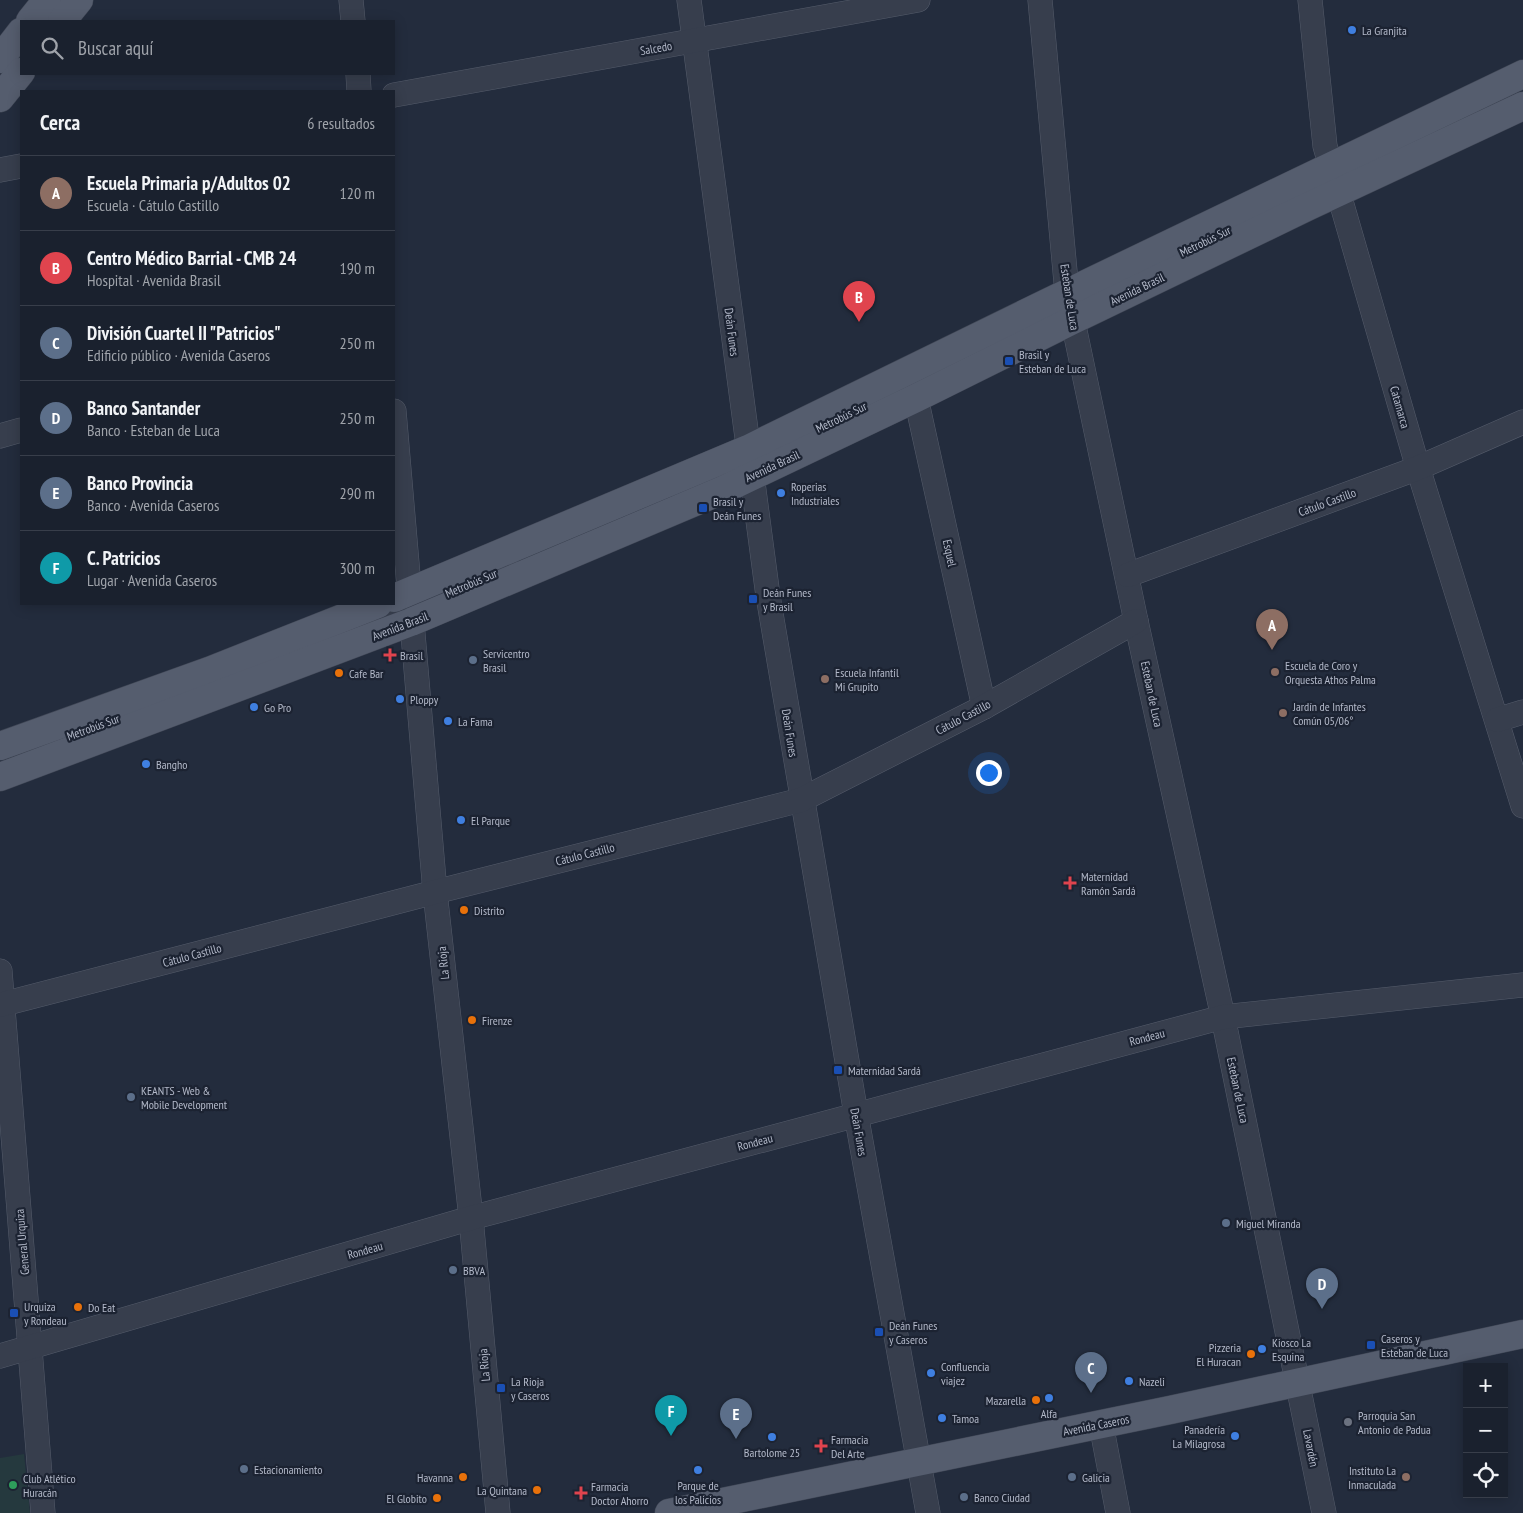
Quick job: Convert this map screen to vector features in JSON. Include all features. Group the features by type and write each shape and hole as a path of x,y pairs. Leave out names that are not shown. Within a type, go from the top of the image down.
{"main road":[{"path":"31,20 47,0"},
{"path":"63,20 79,0"},
{"path":"0,59 20,33"},
{"path":"0,98 20,73"},
{"name":"Avenida Brasil","path":"749,463 1070,306 1334,180 1523,74"},
{"name":"Avenida Brasil","path":"1334,180 1523,106"},
{"name":"Avenida Brasil","path":"0,777 406,604 749,463 916,398 1070,306"},
{"path":"0,746 209,672 376,605"},
{"name":"Avenida Caseros","path":"669,1513 1101,1424 1523,1334"}],"street":[{"path":"51,20 68,0"},
{"path":"352,0 353,20"},
{"name":"Deán Funes","path":"689,0 768,596 801,800 928,1513"},
{"name":"Salcedo","path":"395,95 918,0"},
{"name":"Esteban de Luca","path":"1040,0 1070,306 1128,575 1136,621 1223,1017 1299,1382"},
{"name":"Catamarca","path":"1310,0 1325,146 1418,468 1523,806"},
{"path":"0,83 20,58"},
{"path":"358,75 359,90"},
{"path":"1334,180 1523,86"},
{"path":"0,170 20,166"},
{"name":"Esquel","path":"916,398 984,707"},
{"name":"Cátulo Castillo","path":"1128,575 1418,468 1523,422"},
{"name":"La Rioja","path":"395,428 406,604 435,892 472,1218 498,1513"},
{"path":"0,436 20,430"},
{"name":"Metrobús Sur","path":"0,759 202,688 406,604"},
{"name":"Cátulo Castillo","path":"1,1004 801,800 984,707 1136,621"},
{"path":"1497,720 1523,712"},
{"name":"General Urquiza","path":"0,971 1,1004 43,1513"},
{"name":"Rondeau","path":"0,1356 30,1349 472,1218 1223,1017 1523,985"},
{"name":"Lavardén","path":"1299,1382 1324,1513"},
{"path":"1101,1424 1118,1513"}],"green space":[{"name":"Club Atlético Huracán","path":"24,1454 30,1513 0,1513 0,1458"}],"place":[{"name":"La Granjita","path":"1352,30"},
{"name":"Centro Médico Barrial - CMB 24","path":"859,322"},
{"name":"Brasil y Esteban de Luca","path":"1009,361"},
{"name":"Roperias Industriales","path":"781,493"},
{"name":"Brasil y Deán Funes","path":"703,508"},
{"name":"Deán Funes y Brasil","path":"753,599"},
{"name":"Escuela Primaria p/Adultos 02","path":"1272,650"},
{"name":"Brasil","path":"390,655"},
{"name":"Servicentro Brasil","path":"473,660"},
{"name":"Escuela de Coro y Orquesta Athos Palma","path":"1275,672"},
{"name":"Cafe Bar","path":"339,673"},
{"name":"Escuela Infantil Mi Grupito","path":"825,679"},
{"name":"Ploppy","path":"400,699"},
{"name":"Go Pro","path":"254,707"},
{"name":"Jardín de Infantes Común 05/06°","path":"1283,713"},
{"name":"La Fama","path":"448,721"},
{"name":"Bangho","path":"146,764"},
{"name":"El Parque","path":"461,820"},
{"name":"Maternidad Ramón Sardá","path":"1070,883"},
{"name":"Distrito","path":"464,910"},
{"name":"Firenze","path":"472,1020"},
{"name":"Maternidad Sardá","path":"838,1070"},
{"name":"KEANTS - Web & Mobile Development","path":"131,1097"},
{"name":"Miguel Miranda","path":"1226,1223"},
{"name":"BBVA","path":"453,1270"},
{"name":"Do Eat","path":"78,1307"},
{"name":"Banco Santander","path":"1322,1309"},
{"name":"Urquiza y Rondeau","path":"14,1313"},
{"name":"Deán Funes y Caseros","path":"879,1332"},
{"name":"Caseros y Esteban de Luca","path":"1371,1345"},
{"name":"Kiosco La Esquina","path":"1262,1349"},
{"name":"Pizzeria El Huracan","path":"1251,1354"},
{"name":"Confluencia viajez","path":"931,1373"},
{"name":"Nazeli","path":"1129,1381"},
{"name":"La Rioja y Caseros","path":"501,1388"},
{"name":"División Cuartel II \"Patricios\"","path":"1091,1393"},
{"name":"Alfa","path":"1049,1398"},
{"name":"Mazarella","path":"1036,1400"},
{"name":"Tamoa","path":"942,1418"},
{"name":"Parroquia San Antonio de Padua","path":"1348,1422"},
{"name":"C. Patricios","path":"671,1436"},
{"name":"Panadería La Milagrosa","path":"1235,1436"},
{"name":"Bartolome 25","path":"772,1437"},
{"name":"Banco Provincia","path":"736,1439"},
{"name":"Farmacia Del Arte","path":"821,1446"},
{"name":"Estacionamiento","path":"244,1469"},
{"name":"Parque de los Palicios","path":"698,1470"},
{"name":"Havanna","path":"463,1477"},
{"name":"Galicia","path":"1072,1477"},
{"name":"Instituto La Inmaculada","path":"1406,1477"},
{"name":"Club Atlético Huracán","path":"13,1485"},
{"name":"La Quintana","path":"537,1490"},
{"name":"Farmacia Doctor Ahorro","path":"581,1493"},
{"name":"Banco Ciudad","path":"964,1497"},
{"name":"El Globito","path":"437,1498"}]}
